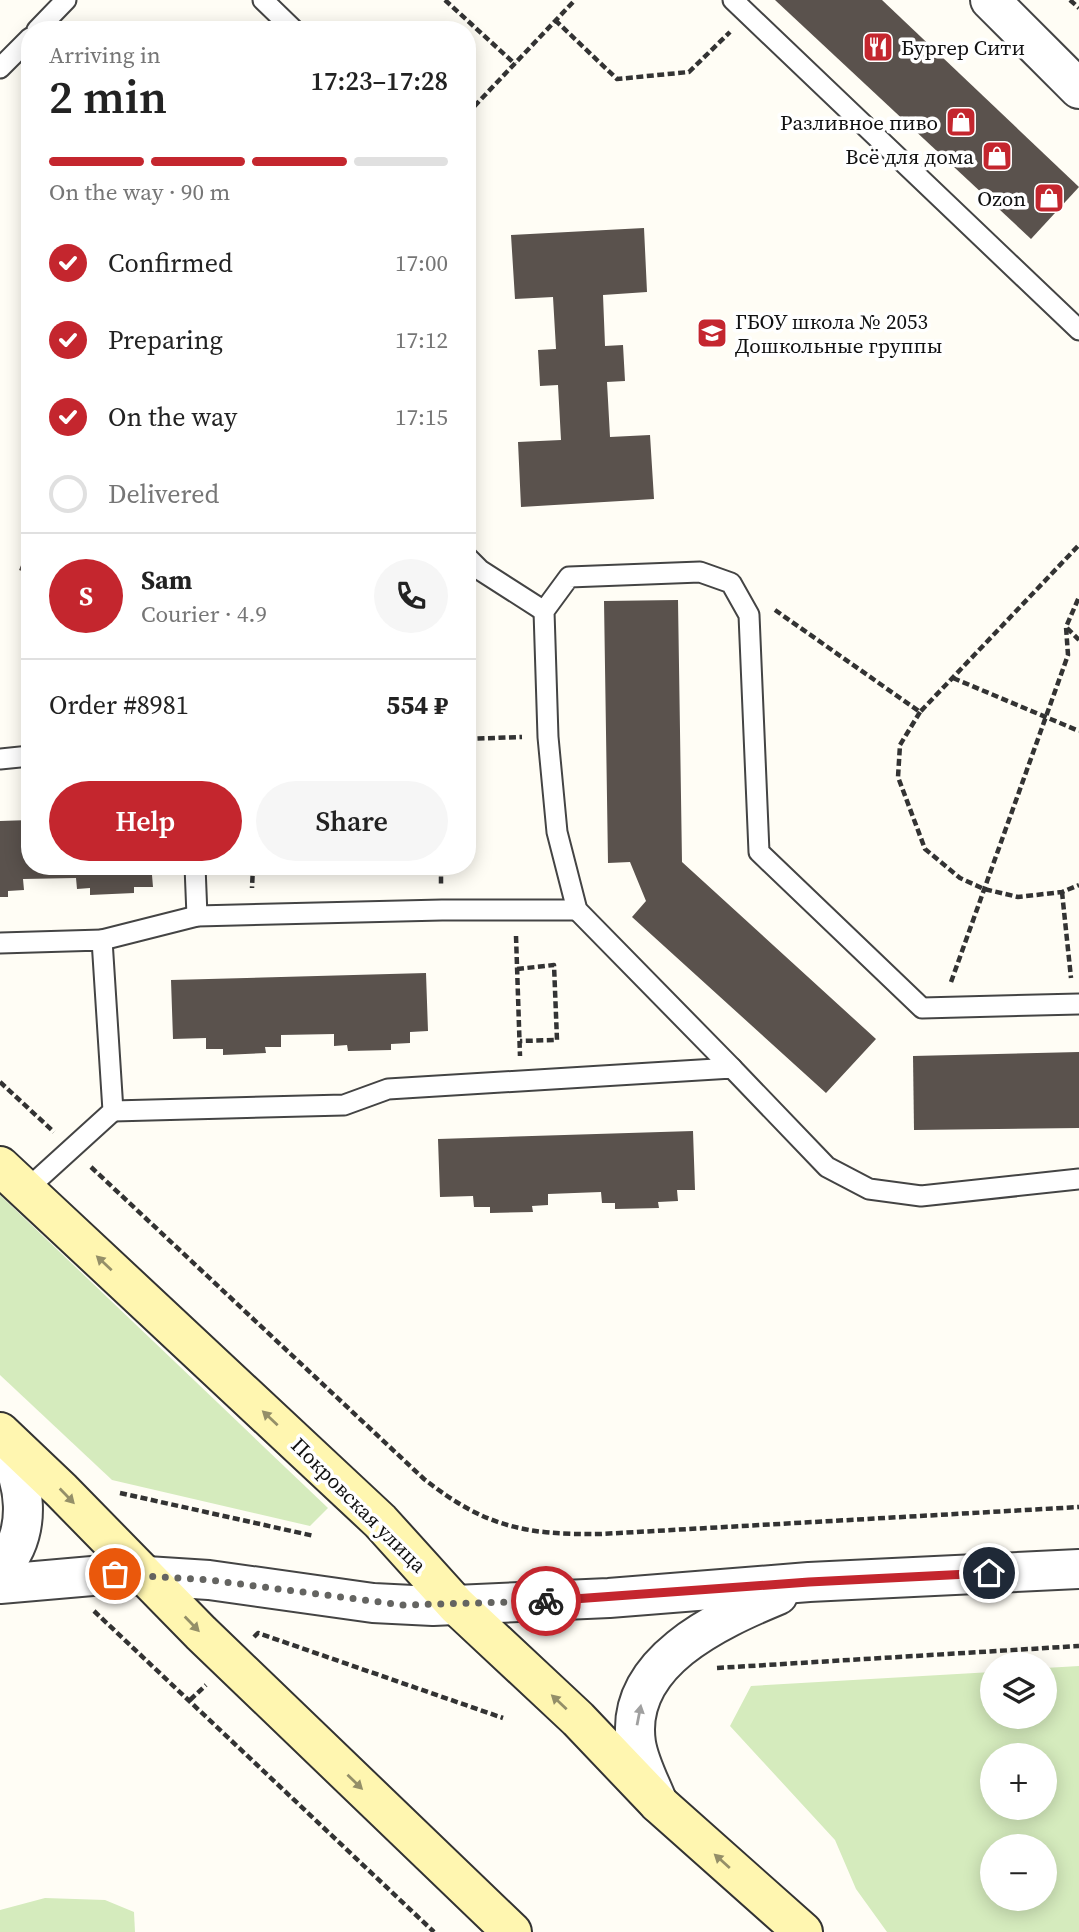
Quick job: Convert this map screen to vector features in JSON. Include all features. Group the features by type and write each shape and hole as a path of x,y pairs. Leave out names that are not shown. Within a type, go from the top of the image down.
{"main road":[{"name":"Покровская улица","path":"13,1178 380,1521 456,1605 578,1719 658,1803 776,1919 803,1932"},
{"path":"0,1432 61,1490 229,1661 512,1932"}],"street":[{"path":"990,0 1079,89"},
{"path":"0,1439 18,1475 23,1498 23,1523 19,1541 0,1570"},
{"path":"0,1584 77,1575 144,1575 209,1580 373,1603 456,1605 609,1598 809,1582 1079,1569"},
{"path":"658,1803 636,1744 639,1710 652,1678 699,1633 736,1613 809,1582"}],"lane":[{"path":"46,21 66,0"},
{"path":"263,0 285,21"},
{"path":"733,0 1079,331"},
{"path":"0,68 21,47"},
{"path":"476,566 544,611"},
{"path":"1077,1004 922,1008 759,852 748,615 731,583 700,572 569,577 544,611 548,737 557,832 578,910 827,1167 869,1189 921,1196 1079,1179"},
{"path":"0,759 21,758"},
{"path":"195,875 197,916"},
{"path":"0,943 102,940 197,916 578,910"},
{"path":"102,940 113,1111"},
{"path":"13,1178 71,1149 113,1111 344,1105 388,1089 732,1068"}],"path":[{"path":"445,0 468,21"},
{"path":"476,105 575,0"},
{"path":"1070,0 1079,8"},
{"path":"555,20 617,79 689,72 748,14"},
{"path":"476,28 515,64"},
{"path":"1079,545 920,712 900,745 898,777 925,849 960,878 1018,897 1062,892 1079,885"},
{"path":"731,583 749,592 920,712"},
{"path":"942,1007 1068,655 1066,627 1079,597"},
{"path":"1066,627 1079,640"},
{"path":"953,678 1079,731"},
{"path":"476,738 548,737"},
{"path":"252,915 254,875"},
{"path":"1062,892 1077,1004"},
{"path":"515,910 521,1081"},
{"path":"517,969 554,965 557,1040 520,1041"},
{"path":"0,1082 424,1479 468,1510 492,1521 541,1534 591,1534 1079,1507"},
{"path":"120,1493 313,1536"},
{"path":"89,1606 434,1932"},
{"path":"190,1700 258,1633 503,1718"},
{"path":"712,1668 1079,1646"}],"green space":[{"path":"0,1195 328,1508 310,1526 112,1480 0,1375"},
{"path":"1079,1666 1079,1932 887,1932 856,1889 835,1840 730,1726 751,1686 980,1673 980,1729 1057,1729 1057,1667"},
{"path":"45,1898 105,1900 134,1912 135,1932 0,1932 0,1910"}],"building":[{"path":"775,0 882,0 1079,187 1031,239"},
{"path":"644,228 647,292 603,295 605,346 623,345 625,381 607,382 610,437 650,435 654,499 521,507 518,442 561,440 558,385 540,386 538,350 556,349 553,297 515,299 511,235"},
{"path":"678,600 682,862 876,1039 826,1093 632,917 646,901 630,862 608,863 604,601"},
{"path":"21,820 21,875 152,875 153,887 134,887 134,893 90,895 90,888 77,889 76,878 23,879 24,890 8,891 8,897 0,897 0,821"},
{"path":"426,973 428,1031 410,1032 410,1043 391,1044 391,1050 348,1051 347,1045 334,1046 334,1034 281,1035 281,1047 265,1047 266,1053 223,1055 223,1049 206,1049 206,1038 173,1039 171,980"},
{"path":"1079,1052 1079,1128 914,1130 913,1056"},
{"path":"693,1131 695,1190 677,1190 678,1201 658,1202 659,1208 615,1209 615,1203 602,1203 601,1192 548,1194 548,1205 532,1206 533,1212 490,1213 490,1207 474,1207 473,1196 440,1197 438,1139"}],"way so far":[{"path":"115,1574 209,1580 403,1605 546,1601"}],"place":[{"name":"Бургер Сити","path":"878,47"},
{"name":"Разливное пиво","path":"961,122"},
{"name":"Всё для дома","path":"997,156"},
{"name":"Ozon","path":"1049,198"},
{"name":"ГБОУ школа № 2053 Дошкольные группы","path":"712,333"}],"route":[{"path":"546,1601 809,1582 989,1573"}]}
